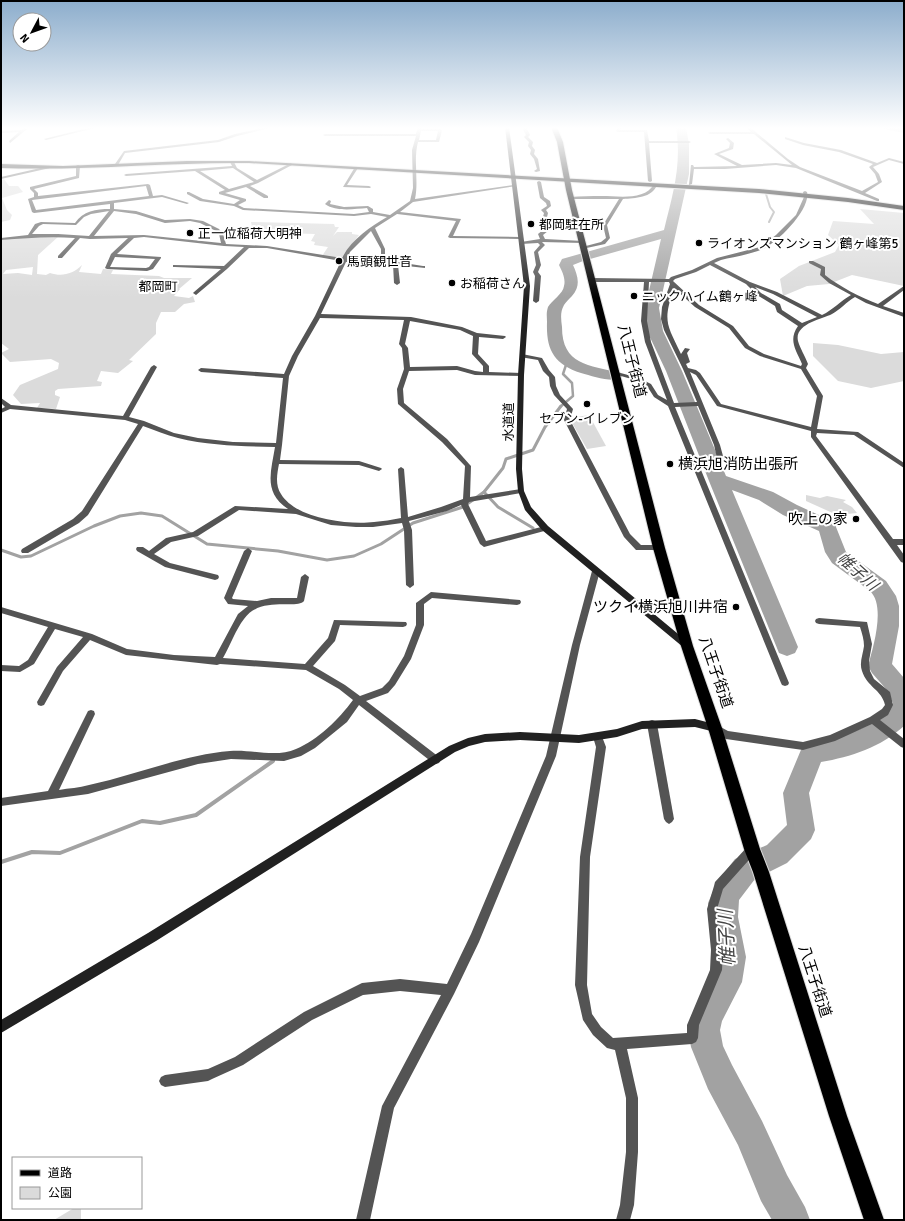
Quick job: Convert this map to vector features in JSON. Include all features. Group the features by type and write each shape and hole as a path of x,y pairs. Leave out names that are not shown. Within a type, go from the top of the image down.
{"highway":[{"name":"八王子街道","path":"568,184 617,374 659,548 687,646 715,728 838,1116 874,1220"}],"main road":[{"path":"674,184 805,193 876,200 904,205"},
{"path":"805,193 904,208"}],"street":[{"path":"36,198 36,193 31,188 48,184"},
{"path":"218,184 228,190"},
{"path":"235,206 244,200 221,193 250,184"},
{"path":"345,184 344,186 369,187"},
{"path":"412,200 415,184"},
{"path":"536,301 538,276 535,272 538,269 539,258 536,252 543,245 540,234 546,231 544,227 548,221 545,217 546,213 542,210 549,206 548,202 542,198 539,184"},
{"path":"572,198 622,198 650,192 654,188 652,184"},
{"path":"841,184 862,192 876,200"},
{"path":"862,192 877,184"},
{"path":"37,225 30,199 148,185 151,197"},
{"path":"246,185 266,197"},
{"path":"514,186 412,200 372,228 354,243 348,251 318,316 295,356 286,376 279,445 273,477 277,494 287,506 297,512 331,523 356,525 373,525 405,520 444,509 466,500 521,491"},
{"name":"水道道","path":"514,186 527,286 521,375 519,469 521,491 528,508 545,528 687,646"},
{"path":"189,192 202,200 235,206 243,209 313,214 394,214 459,220 450,237 541,241 585,250 603,243 608,238 605,225 622,198"},
{"path":"592,280 651,280 670,282 719,259 762,248 778,236 798,215 805,193"},
{"path":"34,212 162,196 187,203"},
{"path":"329,201 327,204 329,205 344,208 368,207 371,210 371,213"},
{"path":"90,238 112,211 112,202"},
{"path":"28,236 37,225 43,223 76,224 84,215 101,210 121,210 144,214 163,222 189,220 203,223 214,227 222,233 224,245"},
{"path":"372,228 383,249 383,261"},
{"path":"1,239 28,236 90,238 144,236 224,245 267,246 344,260 383,261 423,267"},
{"path":"60,257 79,237"},
{"path":"113,255 158,258 152,268 147,270 106,268 113,255 132,237"},
{"path":"196,292 225,268 248,246"},
{"path":"811,262 823,268 823,275 826,279 854,295 904,315"},
{"path":"395,263 397,283"},
{"path":"710,263 748,283 775,293 822,317"},
{"path":"175,266 225,268"},
{"path":"651,280 644,321 648,342 785,683"},
{"path":"670,282 664,319 667,330 685,367 698,404 717,445 720,458 728,458"},
{"path":"670,282 697,306 731,327 747,347 762,355 803,368 820,396 814,430 814,436 817,442 904,560"},
{"path":"748,283 759,294 778,305 779,311 802,326"},
{"path":"879,306 904,288"},
{"path":"803,368 805,364 795,336 806,322 822,317 835,310 840,304 854,295"},
{"path":"318,316 407,320 462,329 476,335 503,337"},
{"path":"407,320 402,344 405,348 407,369 400,389 401,404 436,434 468,466 466,500 464,504 484,544 545,528"},
{"path":"476,335 475,354 486,366 486,373"},
{"path":"685,367 688,364 684,353 687,350"},
{"path":"522,356 540,359 546,371 552,377 551,385 563,404 570,410 568,420 627,535 639,548 659,548"},
{"path":"125,418 154,367"},
{"path":"685,367 698,374 719,405 814,430 856,433 904,466"},
{"path":"407,369 457,368 475,373 521,375"},
{"path":"200,370 286,376"},
{"path":"617,374 636,379 649,385 656,396 674,405 698,404"},
{"path":"1,400 9,407"},
{"path":"1,411 9,407 125,418 142,422 186,438 215,443 279,445"},
{"path":"26,551 76,521 85,513 142,422"},
{"path":"276,462 359,463 379,470"},
{"path":"401,469 405,520 408,530 410,585"},
{"path":"149,554 169,540 195,534 238,508 297,512"},
{"path":"891,542 904,542"},
{"path":"140,549 168,566 215,577"},
{"path":"248,551 228,598 230,602 257,604 271,601 300,601 305,577"},
{"path":"362,1220 388,1106 450,990 475,938 551,756 576,645 596,571"},
{"path":"1,802 88,790 198,760 231,755 284,757 298,753 344,719 358,700 385,691 392,683 408,657 420,624 420,603 431,595 517,602"},
{"path":"217,662 241,616 257,604"},
{"path":"1,610 89,636 126,652 217,662 307,667 342,687 436,760"},
{"path":"1,1027 152,937 452,749 468,742 485,738 520,736 579,739 598,737 642,725 695,723 715,728 726,735 803,746 876,723 889,705 887,695 871,681 866,671 865,661 868,644 864,624 819,621"},
{"path":"307,667 332,639 337,622 403,624"},
{"path":"1,668 20,669 32,662 53,626"},
{"path":"41,702 60,669 89,636"},
{"path":"51,796 91,714"},
{"path":"876,723 904,744"},
{"path":"652,724 669,819"},
{"path":"598,737 601,747 585,858 581,985 586,1016 597,1031 611,1044 692,1038 693,1025 716,970 717,950 712,909 719,886 756,860"},
{"path":"165,1081 208,1075 239,1061 308,1016 362,989 400,985 450,990"},
{"path":"620,1044 632,1098 632,1152 627,1205 623,1220"}],"green space":[{"path":"1,184 18,186 23,192 2,198 7,210 12,215 10,220 1,222"},
{"path":"860,209 904,213 904,286 852,275 829,284 807,286 783,296 780,279 799,266 835,252 839,245 828,235 833,221 874,224"},
{"path":"251,222 334,224 335,227 339,227 333,236 337,232 352,232 352,234 359,235 342,257 322,256 328,247 314,245 315,242 311,241 315,234 253,232"},
{"path":"59,236 38,255 37,274 46,275 50,273 63,275 75,271 82,265 79,272 101,274 103,269 113,270 111,274 159,276 164,278 192,278 179,289 174,296 189,298 193,296 195,302 184,304 175,312 161,312 156,323 156,334 129,360 133,361 118,373 101,371 97,381 102,382 101,386 58,389 55,391 55,395 60,397 56,409 37,408 40,403 21,404 13,395 20,385 58,369 59,363 51,359 10,362 1,353 9,349 1,343 1,240 23,237","holes":["33,267 32,275 18,273 3,274 6,270"]},
{"path":"813,343 838,345 881,354 904,352 904,381 871,388 838,381 813,356"},
{"path":"589,415 606,446 587,449 571,421 577,417"},
{"path":"806,495 820,498 827,496 846,500 843,502 852,507 857,513 837,515 806,501"},
{"path":"72,1209 81,1209 81,1220 54,1220"}],"waterway":[{"name":"帷子川","path":"670,231 681,184"},
{"path":"766,194 770,207 774,212 769,222"},
{"path":"614,376 580,367 571,363 563,357 557,349 554,339 554,313 558,302 571,288 570,274 566,265 567,262 666,234 670,231"},
{"path":"670,231 652,308 655,331 674,371 719,481"},
{"path":"561,406 573,396 572,383 563,374 567,362"},
{"path":"484,492 503,468 506,459 533,450 545,427 561,406"},
{"name":"帷子川","path":"719,481 728,482 766,496 790,510 827,527 835,552 839,558 880,588 885,596 889,616 887,637 880,666 894,682 904,700"},
{"path":"719,481 787,647"},
{"path":"1,550 21,557 31,556 94,526 120,516 141,513 162,516 207,544 278,551 327,560 354,556 381,544 413,523 463,507 484,492"},
{"path":"484,492 498,507 533,528"},
{"name":"帷子川","path":"792,1220 774,1188 750,1133 720,1077 707,1047 704,1030 707,1017 726,982 731,957 723,917 723,903 727,892 745,869 777,854 801,830 796,793 812,753 837,748 863,740 887,727 904,708"},
{"path":"1,862 32,852 60,853 142,821 160,823 196,815 273,761"}],"place":[{"name":"都岡駐在所","path":"531,224"},
{"name":"正一位稲荷大明神","path":"190,233"},
{"name":"ライオンズマンション 鶴ヶ峰第5","path":"699,243"},
{"name":"馬頭観世音","path":"339,261"},
{"name":"お稲荷さん","path":"452,283"},
{"name":"ニックハイム鶴ヶ峰","path":"634,296"},
{"name":"セブン-イレブン","path":"587,404"},
{"name":"横浜旭消防出張所","path":"670,464"},
{"name":"吹上の家","path":"856,519"},
{"name":"ツクイ横浜旭川井宿","path":"736,607"}],"district":[{"name":"都岡町","path":"158,286"}]}
